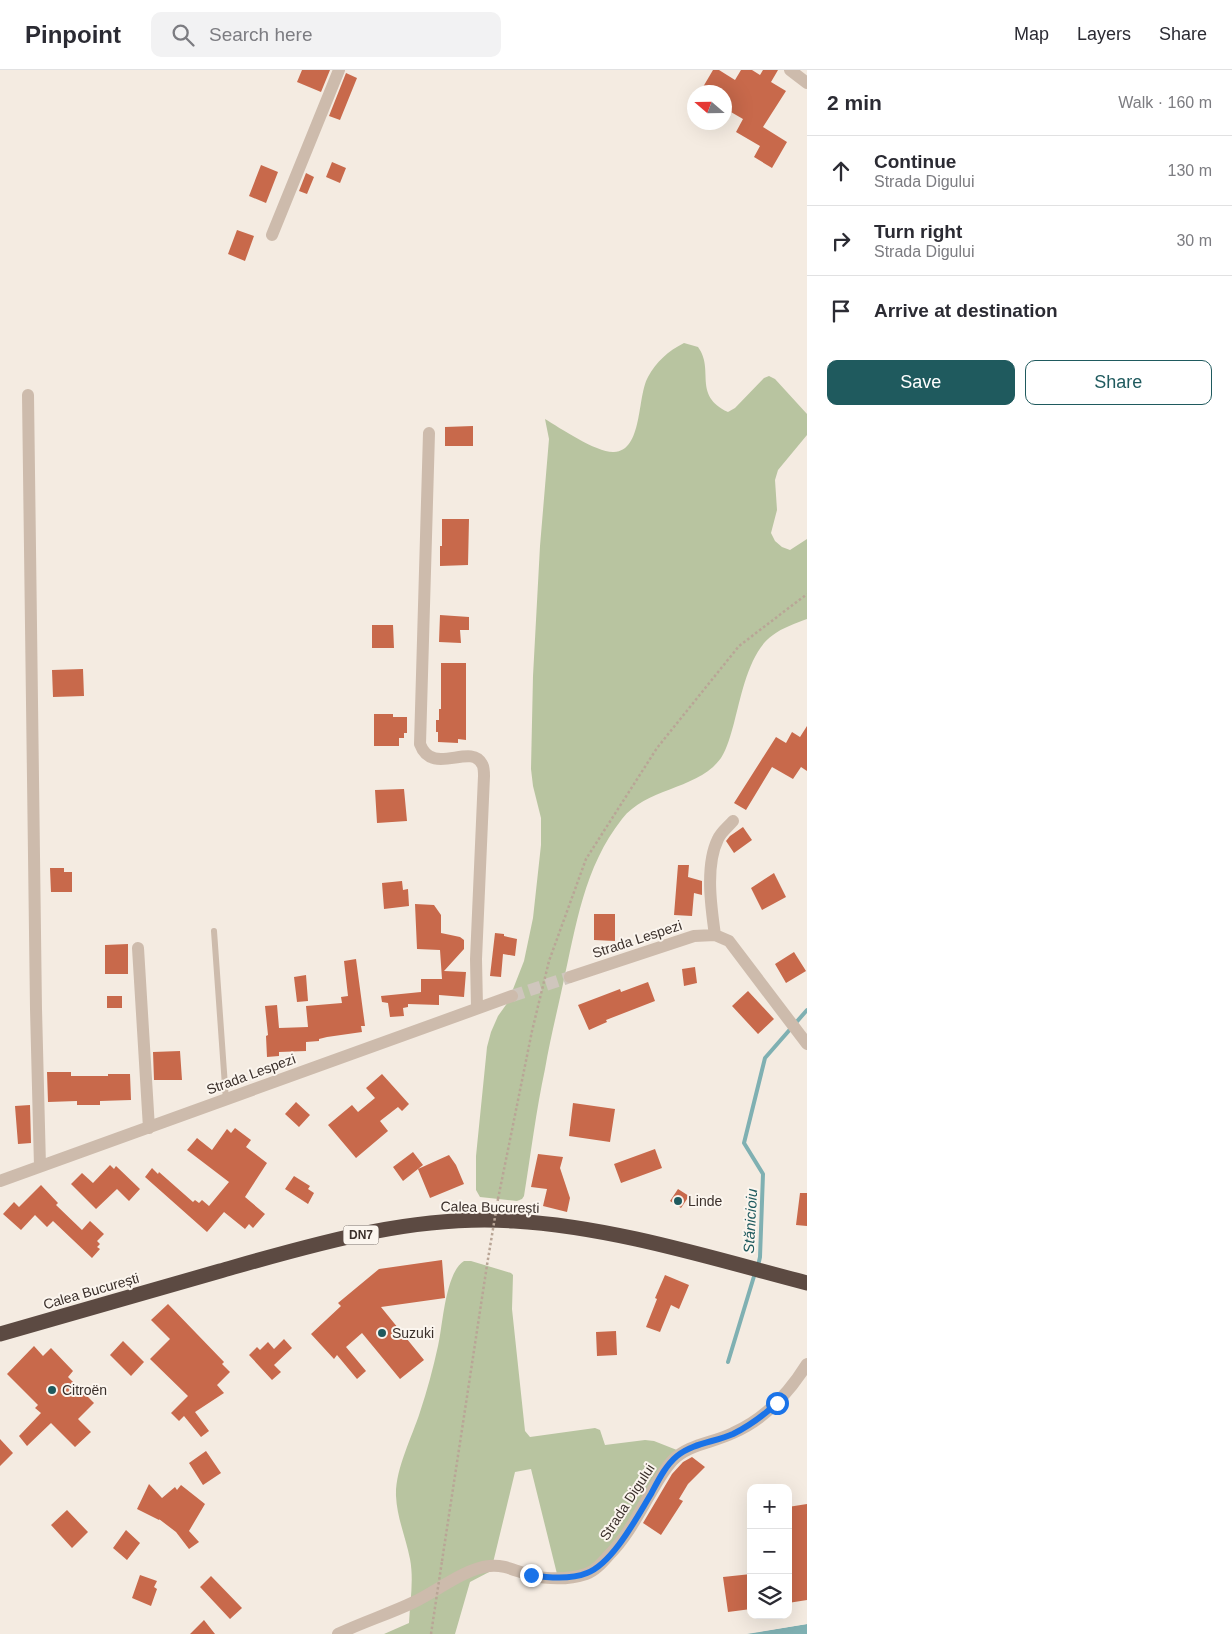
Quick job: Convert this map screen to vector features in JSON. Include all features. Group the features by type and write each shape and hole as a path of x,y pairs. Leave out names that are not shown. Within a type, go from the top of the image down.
{"highway":[{"name":"Calea București","path":"0,1334 284,1253 375,1232 424,1224 467,1220 513,1221 556,1225 659,1245 807,1283"}],"street":[{"path":"272,235 339,70"},
{"path":"790,70 807,83"},
{"path":"28,395 36,1009 40,1166"},
{"path":"429,433 420,744 423,754 430,758 470,756 482,764 484,776 476,959 477,1007"},
{"path":"733,821 719,836 714,846 710,899 715,935 729,941 807,1044"},
{"name":"Strada Lespezi","path":"570,977 694,936 715,935"},
{"path":"138,948 149,1128"},
{"name":"Strada Lespezi","path":"0,1182 477,1007 512,996"},
{"name":"Strada Digului","path":"338,1634 414,1602 486,1566 496,1565 531,1575 553,1578 577,1576 595,1569 624,1537 664,1471 677,1456 699,1445 734,1433 764,1415 786,1393 807,1364"}],"lane":[{"path":"214,931 226,1100"}],"path":[{"path":"431,1634 498,1199 530,1041 549,961 586,859 658,748 739,646 807,594"}],"green space":[{"path":"684,343 698,347 705,364 707,390 717,405 728,412 735,408 764,378 769,376 775,379 807,414 807,435 778,470 775,480 777,510 771,533 775,541 782,547 790,550 807,539 807,619 777,632 765,642 758,652 747,675 730,737 721,758 699,777 645,800 632,809 609,837 590,877 577,919 551,1037 536,1116 524,1196 517,1201 480,1197 476,1190 476,1156 487,1047 491,1032 498,1016 508,1002 524,961 533,918 541,845 541,818 531,769 533,676 540,546 549,439 545,419 598,449 614,452 623,449 630,443 635,433 648,377 663,357"},
{"path":"464,1261 471,1261 513,1275 512,1309 525,1431 530,1437 595,1428 600,1430 605,1445 645,1440 654,1441 687,1454 664,1477 596,1575 559,1582 531,1469 515,1472 491,1571 470,1582 455,1634 384,1634 409,1623 412,1583 411,1567 398,1512 396,1486 401,1465 432,1371 449,1288 458,1267"}],"water":[{"path":"807,1624 807,1634 747,1634"}],"pier":[{"path":"807,1622 807,1624 744,1634 746,1632"}],"building":[{"path":"302,70 330,70 321,92 297,82"},
{"path":"713,70 719,70 735,80 741,70 752,70 760,75 763,70 778,70 771,82 786,91 763,127 787,142 772,168 754,157 760,146 736,132 743,119 732,113 732,85 704,85"},
{"path":"346,73 357,78 340,120 329,116"},
{"path":"332,162 346,168 340,183 326,177"},
{"path":"261,165 278,172 266,203 249,196"},
{"path":"306,173 314,177 307,194 299,191"},
{"path":"237,230 254,236 245,261 228,254"},
{"path":"473,426 473,446 445,446 445,427"},
{"path":"442,519 469,519 468,565 440,566"},
{"path":"440,615 469,617 469,630 460,630 461,643 439,642"},
{"path":"372,625 393,625 394,648 372,648"},
{"path":"441,663 466,663 466,740 458,739 458,743 438,742 436,720 439,720 439,709 441,709"},
{"path":"83,669 84,696 53,697 52,670"},
{"path":"374,714 393,714 393,717 407,717 407,733 404,733 404,738 399,738 399,746 374,746"},
{"path":"807,726 807,771 801,767 793,779 772,767 746,810 734,803 776,737 786,743 792,732 800,737"},
{"path":"404,789 407,821 377,823 375,790"},
{"path":"743,827 752,840 734,853 726,841"},
{"path":"678,865 689,865 688,877 702,881 702,895 694,893 692,916 674,915"},
{"path":"50,868 64,868 64,872 72,872 72,892 51,892"},
{"path":"774,873 786,897 762,910 751,888"},
{"path":"402,881 403,890 408,889 409,906 384,909 382,883"},
{"path":"415,904 434,905 441,915 441,933 460,937 464,940 464,949 444,971 466,972 464,997 439,995 439,1005 408,1004 408,1007 403,1008 404,1016 390,1017 388,1003 382,1002 381,996 421,992 421,979 442,979 440,950 417,949"},
{"path":"594,914 615,914 615,941 594,940"},
{"path":"495,933 517,939 515,956 503,954 501,977 490,976"},
{"path":"128,944 128,974 105,974 105,945"},
{"path":"794,952 806,971 786,983 775,964"},
{"path":"356,959 365,1026 361,1026 362,1032 306,1042 306,1051 279,1052 279,1056 267,1057 266,1036 268,1035 265,1006 277,1005 279,1028 308,1027 306,1006 342,1003 341,997 348,996 344,961"},
{"path":"695,967 697,983 684,986 682,969"},
{"path":"306,975 308,1001 297,1002 294,977"},
{"path":"648,982 655,1001 606,1020 607,1022 589,1030 578,1005 620,989 621,992"},
{"path":"748,991 774,1019 758,1034 732,1006"},
{"path":"107,996 122,996 122,1008 107,1008"},
{"path":"180,1051 182,1080 154,1080 153,1052"},
{"path":"47,1072 71,1072 71,1076 130,1074 131,1100 100,1101 100,1105 77,1105 77,1101 48,1102"},
{"path":"382,1074 409,1104 402,1111 398,1107 380,1121 388,1131 356,1158 328,1125 352,1105 358,1112 375,1098 366,1088"},
{"path":"296,1102 310,1115 299,1127 285,1114"},
{"path":"573,1103 615,1109 610,1142 569,1136"},
{"path":"30,1105 31,1143 18,1144 15,1106"},
{"path":"235,1128 251,1140 246,1147 267,1163 245,1197 265,1214 253,1228 249,1224 245,1229 224,1212 207,1232 145,1177 152,1168 193,1202 195,1200 199,1203 202,1200 209,1206 229,1182 187,1150 197,1138 212,1150 227,1129 231,1133"},
{"path":"655,1149 662,1168 621,1183 614,1164"},
{"path":"413,1152 423,1165 403,1181 393,1167"},
{"path":"538,1154 563,1157 560,1168 570,1198 567,1212 543,1206 547,1189 531,1187"},
{"path":"449,1155 456,1165 464,1184 430,1198 418,1169"},
{"path":"110,1165 114,1169 116,1166 140,1189 129,1201 117,1189 96,1209 71,1184 82,1173 93,1183"},
{"path":"294,1176 310,1186 308,1189 314,1193 308,1204 285,1189"},
{"path":"41,1185 58,1203 56,1205 82,1230 90,1221 104,1234 97,1241 100,1244 97,1247 100,1249 92,1258 53,1221 47,1227 35,1215 21,1230 3,1214 14,1202 19,1207"},
{"name":"Linde","path":"678,1189 689,1196 681,1208 670,1201"},
{"path":"800,1193 807,1193 807,1226 796,1225"},
{"path":"442,1260 445,1298 381,1307 424,1360 400,1379 362,1333 346,1347 366,1371 357,1379 337,1355 334,1359 311,1334 341,1306 338,1303 379,1269"},
{"path":"665,1275 689,1285 679,1309 671,1305 660,1332 646,1327"},
{"path":"168,1304 224,1362 222,1364 230,1372 217,1385 224,1393 195,1412 209,1431 201,1437 184,1416 179,1421 171,1413 188,1396 150,1359 170,1339 151,1320"},
{"path":"616,1331 617,1355 597,1356 596,1332"},
{"path":"284,1339 292,1348 274,1365 281,1372 272,1380 249,1355 257,1347 260,1350 268,1342 274,1349"},
{"path":"123,1341 144,1362 131,1376 110,1355"},
{"name":"Citroën","path":"34,1346 43,1356 51,1348 73,1371 68,1377 94,1403 78,1419 91,1432 75,1447 51,1423 27,1446 19,1436 41,1413 35,1408 38,1405 7,1374"},
{"path":"0,1439 13,1453 0,1466"},
{"path":"206,1451 221,1473 203,1485 189,1463"},
{"path":"692,1457 705,1467 688,1484 679,1499 683,1501 661,1535 643,1523 672,1474 683,1462"},
{"path":"149,1484 162,1498 175,1487 177,1490 181,1485 205,1504 189,1531 199,1542 189,1549 176,1532 159,1519 137,1509"},
{"path":"807,1504 807,1600 792,1602 792,1529 792,1506"},
{"path":"67,1510 88,1532 72,1548 51,1525"},
{"path":"126,1530 140,1543 127,1560 113,1548"},
{"path":"747,1574 747,1610 728,1612 723,1577"},
{"path":"140,1575 157,1581 154,1587 157,1589 151,1606 132,1598"},
{"path":"211,1576 242,1608 230,1619 200,1587"},
{"path":"204,1620 215,1634 190,1634"}],"waterway":[{"name":"Stănicioiu","path":"758,1266 760,1257 763,1174 744,1143 765,1058 807,1010"},
{"name":"Stănicioiu","path":"728,1362 755,1273"}],"tunnel":[{"path":"512,996 570,977"}],"place":[{"name":"Linde","path":"678,1201"},
{"name":"Suzuki","path":"382,1333"},
{"name":"Citroën","path":"52,1390"}],"route":[{"path":"531,1575 566,1578 595,1569 615,1550 635,1521 664,1471 677,1456 688,1449 734,1433 764,1415 777,1403"}]}
